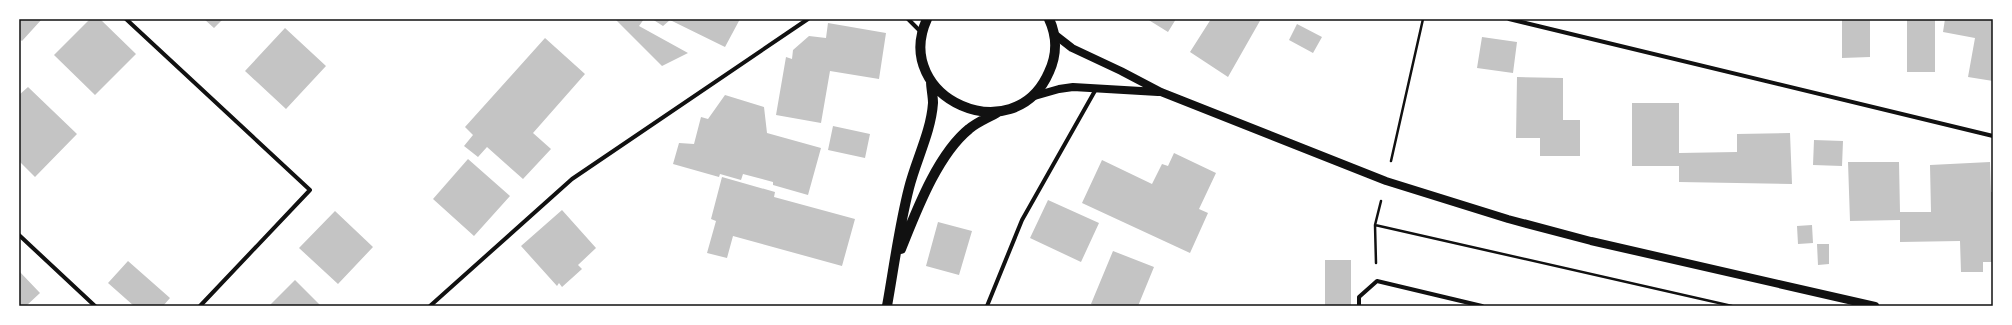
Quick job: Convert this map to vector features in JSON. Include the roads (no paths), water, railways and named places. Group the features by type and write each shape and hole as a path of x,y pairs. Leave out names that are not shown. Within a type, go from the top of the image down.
{"main road":[{"path":"887,306 896,262 900,227 909,187 926,136 933,102 930,79 923,58 923,34 927,19"},
{"path":"1031,97 1046,79 1051,68 1055,45 1054,34 1049,19"},
{"path":"1054,34 1072,48 1161,92 1386,181 1508,219 1591,241 1875,306"},
{"path":"930,79 937,89 955,104 977,111 1000,111 1011,108 1031,97 1059,89 1096,88 1161,92"},
{"path":"896,262 919,204 938,169 968,130 1000,111"}],"street":[{"path":"126,19 310,190 200,306"},
{"path":"430,306 572,179 808,19"},
{"path":"908,19 923,34"},
{"path":"1509,19 1993,136"},
{"path":"987,306 1022,220 1096,88"},
{"path":"19,235 95,306"},
{"path":"1359,306 1359,297 1377,281 1482,306"}]}
